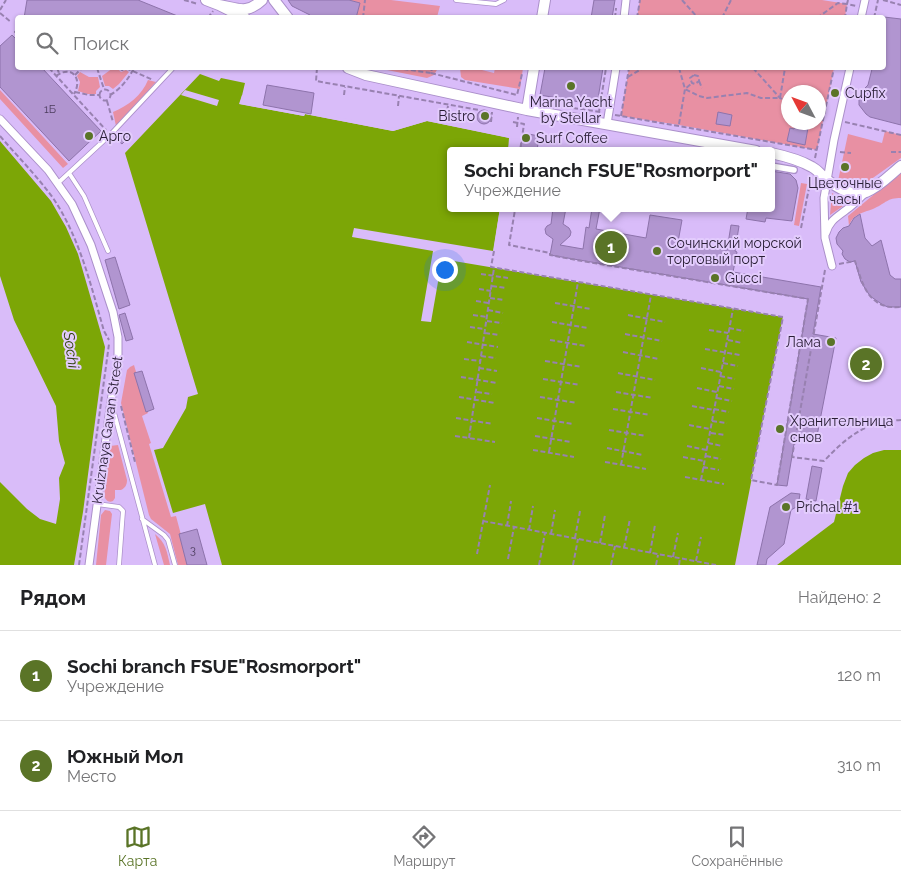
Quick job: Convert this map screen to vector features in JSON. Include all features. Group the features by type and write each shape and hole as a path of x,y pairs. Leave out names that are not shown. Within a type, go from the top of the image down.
{"main road":[{"path":"206,0 217,7 237,15"},
{"path":"217,7 244,10 262,0"},
{"path":"274,0 286,15"},
{"path":"542,15 545,0"},
{"path":"353,70 366,75 527,110 734,147"},
{"path":"527,110 534,70"},
{"path":"775,154 814,167 826,179 846,192 856,194 865,193 901,166"}],"street":[{"path":"624,15 626,0"},
{"path":"862,15 865,0"},
{"path":"607,124 616,70"},
{"path":"831,266 825,238 824,198 826,179 850,70"},
{"name":"Kruiznaya Gavan Street","path":"0,119 48,170 72,204 91,245 113,312 118,337 118,364 96,504 89,565"},
{"path":"775,167 794,170"},
{"path":"825,238 832,220 848,209 865,193"}],"lane":[{"path":"456,0 496,4 504,0"},
{"path":"58,184 115,130 171,70"},
{"path":"69,173 84,196 108,251"},
{"path":"111,401 155,565"},
{"path":"96,504 119,507 123,511 119,565"},
{"path":"142,519 168,540 175,565"}],"path":[{"path":"6,0 0,12 11,22"},
{"path":"363,15 365,0"},
{"path":"638,15 640,0"},
{"path":"682,0 695,15"},
{"path":"724,15 732,0"},
{"path":"875,15 878,0"},
{"path":"883,0 901,4"},
{"path":"821,15 838,3 847,4 845,15"},
{"path":"210,15 217,7"},
{"path":"615,15 616,9"},
{"path":"50,70 74,93 110,134"},
{"path":"75,75 80,70"},
{"path":"99,70 104,89 108,90 110,95"},
{"path":"106,100 123,84 132,70"},
{"path":"135,70 159,82"},
{"path":"410,70 431,73 517,95 523,70"},
{"path":"599,112 606,70"},
{"path":"621,116 629,70"},
{"path":"627,77 639,70"},
{"path":"679,125 685,89 680,70"},
{"path":"692,70 694,74 698,76"},
{"path":"755,70 780,98"},
{"path":"780,98 785,70"},
{"path":"826,108 834,70"},
{"path":"56,76 66,71 75,75 78,84 74,93"},
{"path":"700,72 698,76 702,88"},
{"path":"692,83 690,78 694,74"},
{"path":"685,89 692,83 695,84 699,81"},
{"path":"344,95 345,87"},
{"path":"99,95 104,89"},
{"path":"685,89 707,98 747,93 761,98 780,98"},
{"path":"74,93 99,95"},
{"path":"99,95 103,100 106,100 115,130"},
{"path":"398,106 399,96"},
{"path":"446,116 448,105"},
{"path":"568,107 817,150"},
{"path":"491,122 492,112"},
{"path":"517,126 518,117"},
{"path":"838,120 901,135"},
{"path":"513,122 524,124 521,147"},
{"path":"801,228 821,130"},
{"path":"0,136 53,199 68,226 81,254 104,331 109,337 110,342 79,565"},
{"path":"837,152 850,153"},
{"path":"891,152 901,152"},
{"path":"494,251 491,268 783,317 751,480 776,485 808,299 576,260 509,245 515,212"},
{"path":"901,307 895,308 883,305 874,300 863,287 855,262 831,266 792,458 824,461 846,440 872,424 901,420"},
{"path":"469,438 494,268"},
{"path":"481,274 508,278"},
{"path":"549,452 578,282"},
{"path":"492,286 506,288"},
{"path":"479,289 491,291"},
{"path":"621,465 652,295"},
{"path":"490,298 504,300"},
{"path":"476,301 489,303"},
{"path":"555,303 591,309"},
{"path":"701,480 733,309"},
{"path":"488,310 503,313"},
{"path":"473,315 487,317"},
{"path":"628,315 665,322"},
{"path":"486,321 502,323"},
{"path":"552,322 588,328"},
{"path":"470,327 485,329"},
{"path":"729,328 744,331"},
{"path":"709,330 728,333"},
{"path":"485,333 500,335"},
{"path":"625,334 662,341"},
{"path":"550,340 586,346"},
{"path":"727,340 742,343"},
{"path":"467,342 498,347"},
{"path":"705,348 740,355"},
{"path":"623,352 659,359"},
{"path":"481,356 496,358"},
{"path":"464,358 480,361"},
{"path":"546,361 582,367"},
{"path":"722,363 738,366"},
{"path":"479,368 496,371"},
{"path":"701,368 721,372"},
{"path":"618,373 655,380"},
{"path":"720,376 735,379"},
{"path":"461,377 497,383"},
{"path":"543,379 580,385"},
{"path":"718,386 734,389"},
{"path":"697,388 717,392"},
{"path":"476,392 492,394"},
{"path":"616,392 652,398"},
{"path":"459,397 495,404"},
{"path":"540,397 577,403"},
{"path":"716,398 732,401"},
{"path":"121,406 137,469"},
{"path":"692,406 729,412"},
{"path":"613,409 650,415"},
{"path":"456,418 493,424"},
{"path":"537,418 574,424"},
{"path":"712,421 727,423"},
{"path":"689,425 710,429"},
{"path":"609,430 646,436"},
{"path":"710,432 726,436"},
{"path":"455,436 495,442"},
{"path":"534,436 571,442"},
{"path":"708,443 722,446"},
{"path":"687,446 706,450"},
{"path":"607,448 643,455"},
{"path":"533,450 574,456"},
{"path":"705,456 721,459"},
{"path":"683,457 704,461"},
{"path":"605,462 646,469"},
{"path":"703,467 720,470"},
{"path":"685,477 724,484"},
{"path":"477,554 490,485"},
{"path":"507,526 511,502"},
{"path":"529,530 533,506"},
{"path":"551,534 556,510"},
{"path":"573,565 580,511"},
{"path":"600,543 605,515"},
{"path":"624,548 630,519"},
{"path":"483,521 716,565"},
{"path":"650,552 655,525"},
{"path":"508,560 514,527"},
{"path":"539,565 545,533"},
{"path":"674,557 678,533"},
{"path":"693,565 701,537"},
{"path":"611,565 615,546"},
{"path":"656,565 658,554"},
{"path":"679,565 680,558"}],"shaded area":[{"path":"349,0 391,0 440,6 438,15 357,15 360,3"},
{"path":"640,0 822,0 847,4 845,15 637,15"},
{"path":"110,70 119,70 121,72 126,70 129,72 113,89 105,86 102,76"},
{"path":"387,70 437,70 434,75 427,78"},
{"path":"460,70 482,70 494,73 495,70 523,70 520,89 465,80 461,77"},
{"path":"629,70 834,70 826,107 826,85 781,85 781,130 821,130 817,150 621,116"},
{"path":"80,72 89,77 98,77 100,87 96,94 78,91 80,82 77,76"},
{"path":"148,80 156,82 116,126 113,112 124,107 134,99"},
{"path":"0,90 68,164 63,168 0,99"},
{"path":"885,131 901,135 901,158 863,185 856,186 838,181 848,134 882,143"},
{"path":"901,172 901,198 890,200 859,214 853,218 849,226 848,216"},
{"path":"801,183 807,184 799,226 794,225"},
{"path":"832,193 843,200 852,200 830,215"},
{"path":"134,365 148,413 142,416 151,443 149,444 171,517 176,516 189,565 178,565 170,534 151,519 149,515 121,403 127,370"},
{"path":"118,445 127,482 121,490 115,490 115,498 110,502 104,496 110,446"},
{"path":"105,510 110,511 112,514 106,565 96,565 101,515"},
{"path":"155,534 164,544 170,565 164,565"}],"water":[{"path":"200,74 219,81 221,78 245,83 240,104 393,131 427,121 510,138 509,147 447,147 447,212 499,212 491,267 783,317 735,565 222,565 205,504 173,513 154,450 163,448 186,408 188,397 198,394 125,153"},
{"name":"Sochi","path":"0,141 51,201 66,227 78,254 105,347 74,565 0,565 0,482 40,519 56,524 60,499 59,478 65,463 59,441 56,406 14,320 0,276"},
{"path":"884,450 901,450 901,565 777,565 834,522 848,473 864,458"}],"pier":[{"path":"185,90 219,100 217,106 181,95"},
{"path":"242,95 244,95 242,102 302,114 305,111 393,128 428,119 510,135 512,138 511,147 508,147 509,138 427,121 393,131 305,114 304,116 239,104"},
{"path":"499,212 501,212 494,265 785,316 754,480 751,480 783,317 442,259 431,322 421,321 433,251 352,237 354,228 493,251"}],"building":[{"path":"27,0 138,0 175,15 24,15"},
{"path":"288,0 349,0 360,3 357,15 310,15 292,6"},
{"path":"594,0 615,0 612,15 592,15"},
{"path":"886,17 901,19 901,125 870,117 866,114 859,105 859,100 860,94 868,85 872,70 886,70"},
{"path":"12,35 15,38 15,70 44,70 101,131 69,161 0,87 0,46"},
{"path":"545,70 603,70 597,105 540,95"},
{"path":"267,85 314,93 311,114 263,105"},
{"path":"484,110 489,112 491,117 489,122 484,124 479,122 477,117 479,112"},
{"path":"718,112 732,115 730,126 716,124"},
{"path":"790,130 808,130 805,145 787,141"},
{"path":"122,131 129,137 122,144 115,138"},
{"path":"523,133 539,136 538,147 521,147"},
{"path":"775,172 790,174 796,180 798,188 792,221 766,218 765,222 746,219 747,212 775,212"},
{"path":"552,212 565,212 563,224 571,232 570,236 560,245 583,249 586,227 589,228 591,212 599,212 596,229 646,238 650,215 682,220 678,242 727,250 731,225 739,226 733,272 821,287 813,334 836,338 816,441 795,438 787,486 777,485 808,299 550,255 553,239 546,234 545,229 551,224"},
{"path":"860,214 865,238 872,246 881,240 890,275 895,279 901,279 901,307 888,307 870,296 861,282 855,261 850,262 845,259 842,254 843,251 837,244 836,238 839,232 849,226 854,218"},
{"path":"115,257 130,305 119,309 105,260"},
{"path":"125,313 133,339 126,341 119,315"},
{"path":"142,371 154,409 146,412 134,373"},
{"path":"812,466 822,468 816,501 806,499"},
{"path":"791,493 800,494 798,506 791,510 784,544 767,559 766,565 757,565 770,507"},
{"path":"197,529 207,565 187,565 179,534"}],"place":[{"name":"Marina Yacht by Stellar","path":"571,86"},
{"name":"Cupfix","path":"835,93"},
{"name":"Bistro","path":"485,116"},
{"name":"Арго","path":"89,136"},
{"name":"Surf Coffee","path":"526,138"},
{"name":"Цветочные часы","path":"845,167"},
{"name":"Sochi branch FSUE\"Rosmorport\"","path":"611,247"},
{"name":"Сочинский морской торговый порт","path":"657,251"},
{"name":"Gucci","path":"715,278"},
{"name":"Лама","path":"831,342"},
{"name":"Южный Мол","path":"866,364"},
{"name":"Хранительница снов","path":"780,429"},
{"name":"Prichal #1","path":"786,507"}]}
